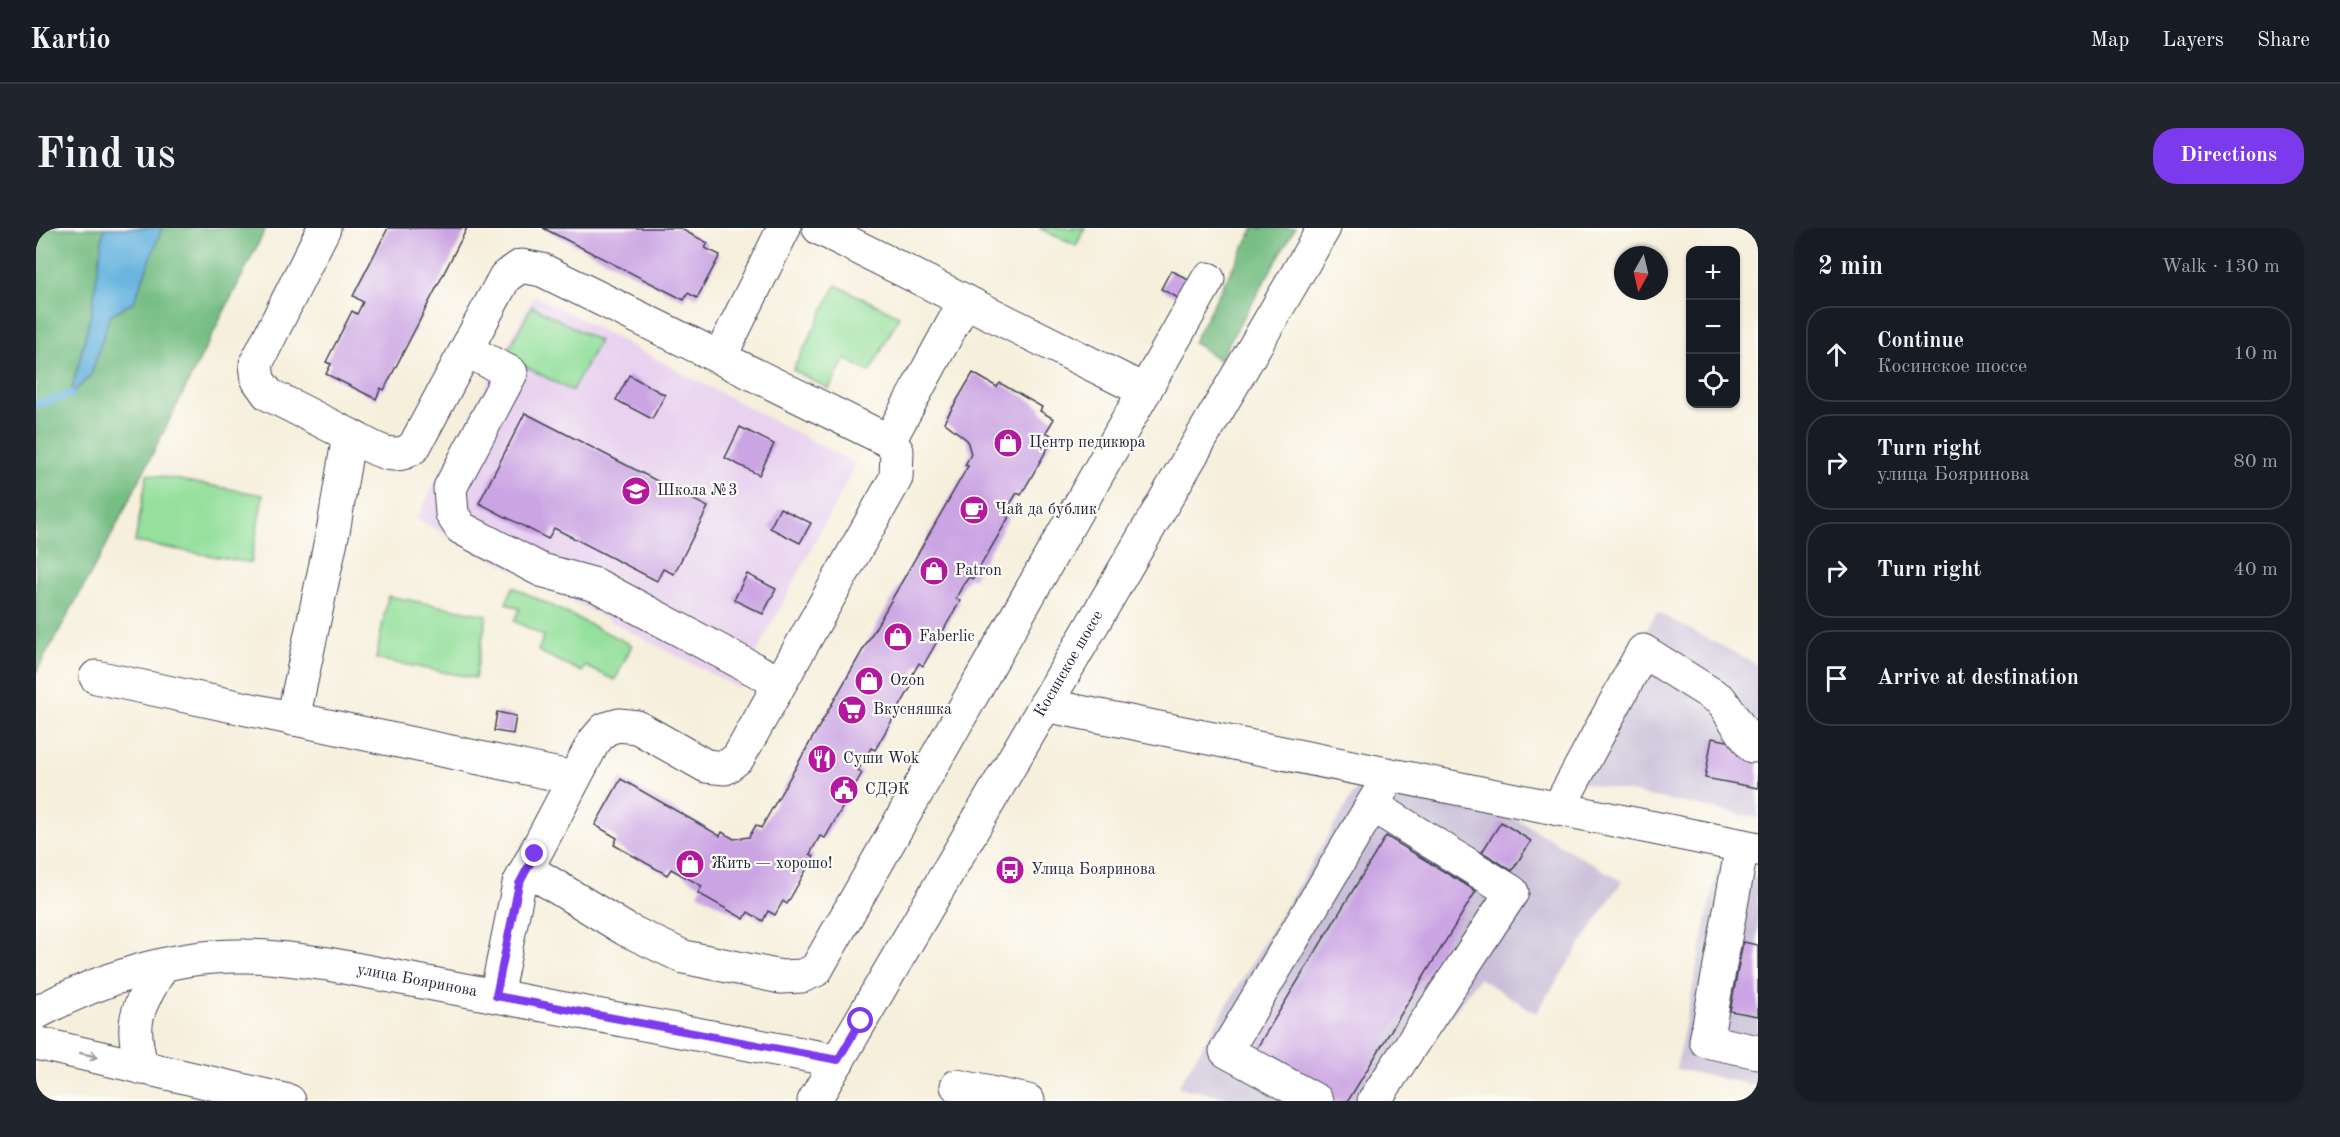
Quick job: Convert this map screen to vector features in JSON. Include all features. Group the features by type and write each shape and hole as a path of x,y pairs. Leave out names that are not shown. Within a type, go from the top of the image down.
{"street":[{"path":"324,228 256,364 258,380 268,394 389,455 404,455 414,447 506,277 521,266 542,270 720,357 889,441 897,451 896,478 738,758 725,768 706,766 637,727 619,725 605,729 593,743 519,884 496,996"},
{"path":"720,357 784,228"},
{"path":"819,228 1145,391"},
{"name":"Косинское шоссе","path":"814,1101 1324,228"},
{"path":"527,869 626,929 684,957 781,976 802,976 816,970 1208,279"},
{"path":"889,441 964,301"},
{"path":"466,351 511,373 450,489 452,514 461,528 541,570 596,585 780,683"},
{"path":"293,719 334,526 350,435"},
{"path":"1558,809 1643,651 1721,700 1752,746"},
{"path":"96,677 574,778"},
{"path":"1045,705 1750,847 1706,1041 1758,1052"},
{"path":"1317,1101 1226,1051 1390,775"},
{"path":"1372,805 1512,892 1374,1101"},
{"name":"улица Бояринова","path":"36,1013 95,985 191,958 257,957 328,964 838,1060"},
{"path":"142,1068 134,1039 139,1007 162,966"},
{"path":"36,1043 142,1068 238,1095 288,1101"},
{"path":"957,1086 1028,1101"}],"shaded area":[{"name":"Школа №3","path":"534,295 856,464 738,688 416,519"},
{"path":"1657,612 1758,665 1758,818 1559,778"},
{"path":"1359,784 1504,812 1622,881 1536,1013 1479,978 1388,1101 1240,1101 1178,1087"},
{"path":"1717,869 1758,878 1758,1086 1676,1069"}],"green space":[{"path":"36,228 266,228 104,550 36,672"},
{"path":"1039,228 1085,228 1076,246"},
{"path":"1254,228 1295,228 1219,360 1193,342"},
{"path":"836,285 899,316 870,372 845,359 829,389 793,370"},
{"path":"532,306 599,341 572,391 505,356"},
{"path":"147,474 263,495 251,563 135,542"},
{"path":"513,587 632,645 615,680 585,666 582,672 538,651 544,636 514,621 520,609 506,603"},
{"path":"388,596 487,615 475,678 376,659"}],"water":[{"path":"104,228 162,228 134,302 110,315 91,375 71,394 91,314"}],"building":[{"path":"388,228 467,228 384,390 381,388 376,399 326,374 331,364 326,362 352,311 357,314 363,302 353,296"},
{"path":"543,228 679,228 708,243 705,248 720,255 697,298 688,293 684,300"},
{"path":"1171,270 1190,281 1180,299 1161,289"},
{"path":"973,373 997,387 1000,383 1042,407 1040,411 1054,419 1046,432 1054,437 1021,495 1017,493 1004,514 1009,517 973,579 969,577 963,585 956,598 960,601 923,666 919,663 908,683 912,685 875,750 871,748 858,770 862,773 825,838 820,836 810,854 814,856 787,904 783,901 775,915 768,911 763,921 748,912 744,919 698,893 702,886 671,869 667,875 614,845 617,838 595,825 621,779 720,836 722,832 734,839 749,837 756,825 761,828 968,466 965,465 971,454 967,440 944,422"},
{"path":"629,375 665,395 652,419 616,400"},
{"path":"525,413 708,507 674,574 663,569 657,581 554,528 548,539 479,503"},
{"path":"740,427 774,444 759,475 725,458"},
{"path":"780,508 811,523 800,543 770,528"},
{"path":"747,574 776,589 763,614 734,600"},
{"path":"497,712 516,716 513,734 494,731"},
{"path":"1712,738 1758,747 1758,788 1705,778"},
{"path":"1501,822 1531,841 1512,871 1482,852"},
{"path":"1386,836 1476,891 1348,1101 1327,1101 1252,1056"},
{"path":"1743,942 1758,945 1758,1016 1730,1011"}],"waterway":[{"path":"36,405 71,394"}],"place":[{"name":"Центр педикюра","path":"1008,443"},
{"name":"Школа №3","path":"636,491"},
{"name":"Чай да бублик","path":"974,510"},
{"name":"Patron","path":"934,571"},
{"name":"Faberlic","path":"898,637"},
{"name":"Ozon","path":"869,681"},
{"name":"Вкусняшка","path":"852,710"},
{"name":"Суши Wok","path":"822,759"},
{"name":"СДЭК","path":"844,790"},
{"name":"Жить — хорошо!","path":"690,864"},
{"name":"Улица Бояринова","path":"1010,870"}],"route":[{"path":"535,854 519,884 496,996 838,1060 861,1021"}]}
